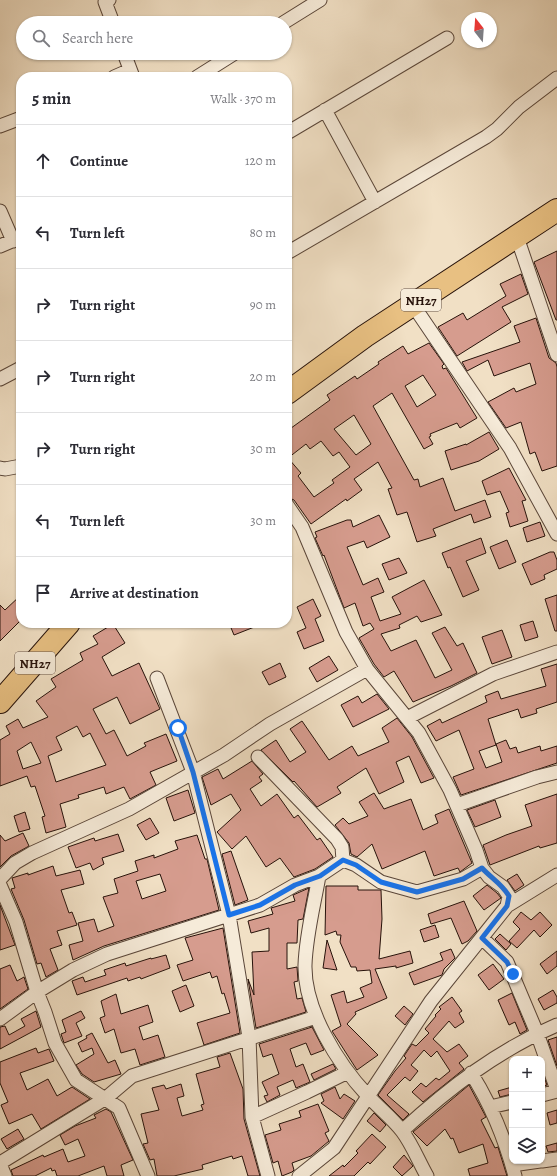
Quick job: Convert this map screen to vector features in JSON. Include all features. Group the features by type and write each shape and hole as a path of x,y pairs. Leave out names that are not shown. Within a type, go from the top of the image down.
{"highway":[{"name":"NH27","path":"292,389 365,336 557,210"},
{"name":"NH27","path":"0,702 65,628"}],"street":[{"path":"292,17 320,0"},
{"path":"106,1 111,16"},
{"path":"292,130 447,38"},
{"path":"127,60 132,72"},
{"path":"205,72 224,60"},
{"path":"292,250 486,137 497,129 519,107 557,78"},
{"path":"325,110 375,202"},
{"path":"0,126 16,120"},
{"path":"0,211 16,237"},
{"path":"517,237 557,355"},
{"path":"0,246 16,239"},
{"path":"413,305 510,448 557,534"},
{"path":"0,379 16,371"},
{"path":"0,468 5,469 16,467"},
{"path":"292,512 302,527 346,632 367,669 419,733 456,805 476,850 482,868 489,877 503,887 509,896 507,906"},
{"path":"407,718 493,674 557,652"},
{"path":"0,879 15,863 32,853 129,810 224,754 270,724 367,669"},
{"path":"157,678 193,772 229,915 249,1037 252,1117 268,1176"},
{"path":"258,757 337,839 342,846 343,860"},
{"path":"456,805 537,777 557,772"},
{"path":"343,860 356,865 381,882 417,892 463,879 482,868"},
{"path":"0,1019 37,992 73,970 107,954 260,905 295,885 320,876 343,860"},
{"path":"301,1175 334,1148 431,1001 507,906 557,875"},
{"path":"320,876 307,941 305,966 308,990 316,1017 338,1058 368,1096 402,1132 427,1176"},
{"path":"0,885 16,922 37,992 55,1044 76,1080 106,1098 119,1108 148,1176"},
{"path":"482,938 507,962 537,1033 557,1091 545,1094"},
{"path":"5,1176 0,1164 106,1098 132,1076 249,1037 316,1017"},
{"path":"402,1132 455,1085 471,1073 490,1060 537,1033 557,1025"},
{"path":"252,1117 348,1072"},
{"path":"471,1073 490,1107 507,1145 514,1170 532,1164"},
{"path":"490,1107 509,1103"},
{"path":"545,1160 557,1159"}],"building":[{"path":"557,251 557,320 556,320 534,262"},
{"path":"521,274 528,294 502,307 511,322 457,356 438,327 463,313 467,320 506,296 500,284"},
{"path":"536,318 549,358 556,363 557,367 557,466 542,471 535,452 530,454 521,422 506,428 488,402 514,388 516,392 536,384 530,363 494,376 488,360 467,371 462,362 520,342 514,326"},
{"path":"429,343 444,364 442,366 443,369 446,368 477,418 460,428 457,423 430,434 431,436 429,437 433,444 424,449 392,393 373,406 414,480 418,479 420,487 443,478 455,511 485,500 491,517 474,523 471,514 433,529 436,536 417,542 407,512 397,515 388,489 392,488 378,462 354,479 362,490 347,501 346,499 311,524 292,499 292,463 301,473 298,476 314,497 334,483 332,480 350,467 339,452 333,456 321,441 310,449 306,444 292,455 292,427 330,400 327,395 355,376 357,379 379,364 378,362 403,346 408,354","holes":["423,375 436,395 417,407 405,386","354,415 371,444 356,455 334,429"]},
{"path":"489,432 499,449 479,461 451,470 445,451 466,445"},
{"path":"509,468 526,500 522,501 528,521 510,527 506,513 509,512 500,491 487,495 482,481"},
{"path":"379,515 390,537 367,548 364,541 347,547 363,585 378,578 384,592 371,597 380,621 401,614 392,597 424,580 442,615 421,622 417,616 399,625 400,628 381,634 391,651 416,640 435,678 452,670 432,633 445,627 457,646 463,643 477,673 413,702 394,671 384,677 374,664 359,638 374,629 370,623 363,626 355,603 344,608 324,555 323,556 315,538 317,537 315,532 347,520 351,520 353,527"},
{"path":"540,522 545,536 527,542 523,528"},
{"path":"481,538 486,553 466,561 479,590 463,597 442,553"},
{"path":"507,540 516,562 499,569 490,547"},
{"path":"550,552 554,552 557,560 557,569 544,575 545,579 531,585 522,564"},
{"path":"399,558 407,573 389,580 382,564"},
{"path":"557,595 557,631 555,631 545,599"},
{"path":"313,599 321,616 315,619 324,641 304,649 297,632 306,628 297,607"},
{"path":"16,600 16,625 0,641 0,605 5,610"},
{"path":"533,621 538,637 525,641 520,625"},
{"path":"106,628 116,628 125,643 102,657 112,676 139,663 160,709 130,724 117,697 93,709 106,734 114,730 127,756 146,746 144,743 166,734 177,761 150,772 156,785 130,799 124,787 106,794 104,787 78,795 79,798 60,804 66,827 46,833 42,817 45,816 35,786 31,787 27,776 0,786 0,740 10,734 6,726 18,719 23,728 48,717 36,701 56,687 51,679 83,660 80,653 98,644 93,636","holes":["77,726 83,737 90,733 106,765 56,782 48,756 62,750 56,737","31,742 41,763 23,769 17,751"]},
{"path":"231,628 252,628 234,635"},
{"path":"502,630 512,657 492,664 482,637"},
{"path":"329,656 338,670 317,682 309,668"},
{"path":"280,663 286,677 269,685 262,672"},
{"path":"557,664 557,702 536,709 537,713 521,718 518,709 488,719 496,745 479,751 486,768 502,762 496,744 506,740 510,749 516,747 518,753 540,746 541,751 557,746 557,763 461,795 453,777 474,769 459,730 436,741 427,726 440,719 442,723 487,702 485,696 498,691 501,699 546,686 541,669"},
{"path":"377,694 389,709 353,727 341,705 358,696 362,703"},
{"path":"397,718 412,737 434,778 421,783 409,756 396,762 404,782 379,794 366,768 337,787 341,793 317,807 294,781 293,782 261,750 276,740 290,762 306,752 290,729 302,721 329,760 352,746 358,756 389,742 382,728"},
{"path":"252,761 263,774 259,777 262,781 250,789 261,806 277,794 294,818 298,815 317,840 320,838 333,857 315,869 294,877 280,858 266,867 246,836 232,849 217,832 241,810 231,794 211,805 202,777 218,769 223,779"},
{"path":"188,790 195,813 174,821 166,798"},
{"path":"374,793 384,809 411,799 423,830 438,823 435,815 449,809 472,863 460,872 458,868 434,876 425,851 382,869 372,844 357,857 351,854 349,843 335,825 343,818 349,824 368,816 359,802"},
{"path":"557,794 557,843 540,848 539,846 490,865 483,845 532,826 525,805"},
{"path":"495,800 501,817 475,827 467,810"},
{"path":"25,812 30,829 19,832 14,816"},
{"path":"150,818 159,833 146,840 137,825"},
{"path":"23,833 29,846 11,856 0,867 0,835 5,841"},
{"path":"118,834 124,851 102,858 104,864 93,870 90,863 76,868 68,847 94,838 95,841"},
{"path":"197,835 205,859 207,859 219,910 104,946 73,960 69,945 83,941 78,923 94,919 98,932 114,926 103,897 118,893 114,879 138,871 135,861 154,855 154,858 178,849 175,841","holes":["160,874 166,891 142,899 136,881"]},
{"path":"231,851 248,900 235,905 222,854"},
{"path":"53,866 56,876 80,870 84,884 61,890 69,913 72,912 77,925 57,931 62,945 50,949 58,970 46,977 41,963 37,964 24,920 11,889 15,888 12,878 28,873 28,875"},
{"path":"517,874 524,885 515,891 507,880"},
{"path":"487,885 501,898 484,910 473,896"},
{"path":"326,886 358,886 358,890 381,890 382,919 379,959 410,951 413,963 396,968 396,966 375,969 387,998 355,1012 356,1014 347,1024 378,1055 357,1070 332,1031 341,1026 331,995 344,991 347,1003 364,997 360,988 372,983 370,970 357,971 356,967 351,967 340,942 341,935 337,935 336,931 325,935"},
{"path":"309,888 303,919 298,920 297,943 287,943 287,969 297,967 298,981 294,982 297,999 302,998 306,1012 256,1028 248,979 254,995 252,952 269,951 269,928 251,933 248,921 273,914 271,908 295,901 293,895"},
{"path":"464,901 477,931 468,941 462,944 451,918 431,924 428,914"},
{"path":"0,905 15,945 0,950"},
{"path":"521,912 531,920 540,912 552,925 540,937 534,930 517,948 509,941 520,929 513,922"},
{"path":"435,925 439,937 424,942 420,930"},
{"path":"223,928 240,1033 204,1045 197,1023 230,1013 224,993 222,994 217,976 212,978 210,972 183,981 177,965 193,960 185,938"},
{"path":"500,934 511,944 506,950 495,939"},
{"path":"327,940 337,970 323,968"},
{"path":"451,949 455,958 444,969 442,975 414,985 409,973 443,960 440,953"},
{"path":"557,951 557,966 547,974 540,964"},
{"path":"166,955 170,968 141,979 140,977 128,981 127,978 77,995 72,981 83,977 85,982 106,975 104,970 125,963 126,966"},
{"path":"493,964 504,979 489,990 478,975"},
{"path":"10,965 17,981 24,977 28,989 0,1009 0,969"},
{"path":"186,985 194,1006 180,1012 172,991"},
{"path":"553,990 557,997 557,1003 544,1010 538,999"},
{"path":"512,993 527,1030 520,1034 515,1022 509,1025 498,1000"},
{"path":"116,994 121,1014 148,1005 153,1022 139,1027 143,1040 158,1035 165,1057 140,1065 135,1049 121,1053 114,1029 105,1033 100,1018 105,1016 101,1001"},
{"path":"452,997 462,1011 459,1013 464,1022 455,1028 449,1021 433,1039 447,1052 459,1044 468,1056 459,1063 464,1069 423,1102 412,1092 421,1083 426,1087 436,1078 439,1080 450,1071 437,1051 431,1057 424,1050 411,1065 418,1071 410,1081 405,1077 387,1095 409,1114 403,1120 378,1095 406,1058 404,1056 412,1044 416,1046 429,1033 425,1029 441,1009 439,1007"},
{"path":"404,1006 413,1014 405,1025 395,1016"},
{"path":"36,1011 41,1027 0,1049 0,1027 5,1026 9,1035 25,1026 21,1019"},
{"path":"81,1011 85,1018 76,1023 82,1036 64,1043 61,1034 66,1032 62,1020"},
{"path":"312,1027 324,1050 311,1055 306,1043 290,1049 296,1067 303,1064 310,1082 296,1088 293,1080 277,1087 280,1095 267,1102 264,1096 268,1095 262,1082 279,1074 272,1054 263,1057 259,1044"},
{"path":"92,1033 108,1063 115,1060 121,1074 94,1082 82,1074 76,1065 94,1054 92,1048 82,1052 78,1043"},
{"path":"557,1037 557,1066 548,1040"},
{"path":"36,1048 38,1053 49,1049 54,1061 20,1073 27,1090 48,1079 57,1096 72,1087 90,1099 41,1129 32,1114 9,1124 1,1105 8,1102 0,1083 0,1062"},
{"path":"230,1053 243,1089 244,1119 260,1176 248,1176 242,1156 233,1159 232,1156 202,1165 203,1169 174,1176 157,1176 154,1159 150,1160 143,1144 148,1143 141,1114 159,1110 152,1088 164,1085 166,1089 181,1084 184,1096 177,1098 182,1116 203,1110 201,1105 204,1104 196,1074 220,1067 217,1057"},
{"path":"333,1064 336,1069 314,1080 311,1074"},
{"path":"469,1085 486,1117 481,1120 495,1148 498,1147 507,1176 470,1176 468,1169 488,1163 483,1144 459,1153 453,1138 451,1139 445,1129 427,1146 413,1132"},
{"path":"335,1087 340,1099 344,1094 355,1101 343,1119 321,1103 324,1101 321,1094"},
{"path":"509,1088 509,1095 500,1097 498,1091"},
{"path":"318,1104 329,1131 325,1133 329,1141 311,1156 292,1163 294,1170 282,1176 278,1161 273,1163 265,1135 281,1130 279,1124 301,1117 299,1111"},
{"path":"106,1109 111,1112 133,1160 121,1165 124,1176 107,1176 104,1166 78,1176 57,1176 55,1170 52,1171 51,1168 35,1176 13,1176 11,1170 43,1155 44,1157 63,1149 68,1162 85,1156 78,1139 65,1145 60,1135 75,1126 96,1118 94,1115"},
{"path":"557,1110 557,1123 550,1125 547,1113"},
{"path":"374,1113 386,1125 380,1132 367,1121"},
{"path":"18,1129 24,1139 7,1149 1,1139"},
{"path":"372,1134 386,1147 370,1164 368,1162 354,1176 329,1176 343,1165 344,1167 358,1153 356,1151"},
{"path":"557,1143 557,1151 548,1152 546,1146"},
{"path":"404,1155 413,1166 402,1176 393,1167"}],"route":[{"path":"178,728 193,772 229,915 260,905 295,885 320,876 343,860 356,865 381,882 417,892 463,879 482,868 489,877 503,887 509,896 507,906 482,938 507,962 513,974"}]}
